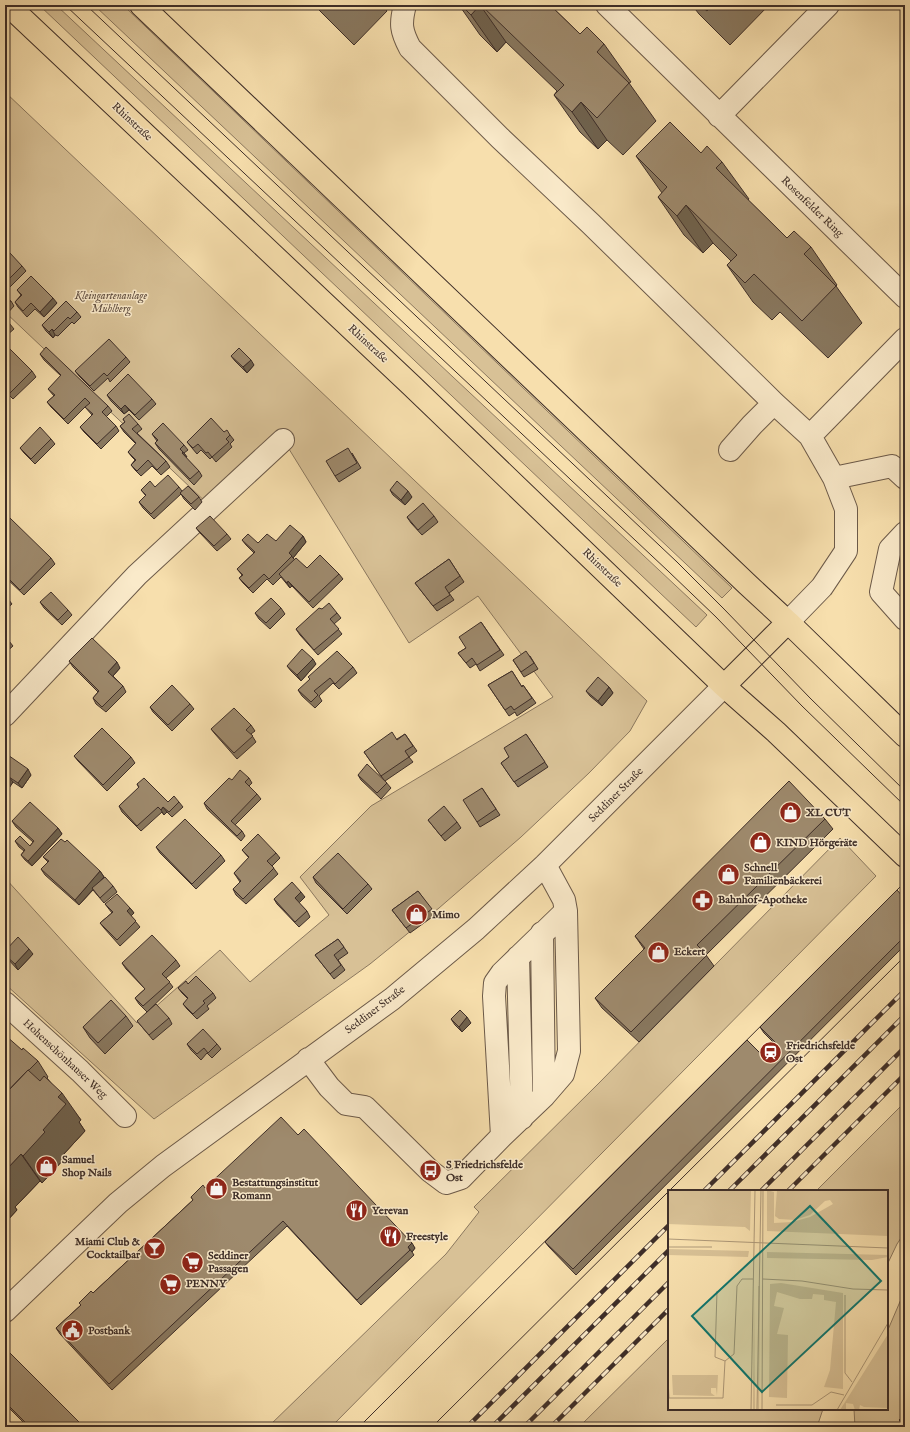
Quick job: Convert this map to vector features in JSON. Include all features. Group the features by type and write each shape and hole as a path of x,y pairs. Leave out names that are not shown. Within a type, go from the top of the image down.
{"main road":[{"name":"Rhinstraße","path":"8,5 411,385 724,686 776,732 905,856"},
{"path":"141,5 741,579 903,730"},
{"path":"724,686 788,622"}],"street":[{"path":"405,5 402,33 410,48 495,133 810,436 834,478 846,509 846,551 822,587 788,622"},
{"name":"Rosenfelder Ring","path":"607,5 905,297"},
{"path":"719,116 828,5"},
{"path":"810,436 905,339"},
{"path":"730,450 774,403"},
{"path":"5,714 137,575 284,440"},
{"path":"834,478 892,466 905,478"},
{"path":"905,533 890,548 881,592 905,619"},
{"name":"Seddiner Straße","path":"5,1312 118,1203 163,1166 392,999 464,939 545,865 724,686"},
{"path":"308,1059 329,1087 346,1104 365,1107 430,1171 446,1183 461,1178 544,1096 563,1074 569,1051 566,911 564,900 545,865"},
{"path":"502,1136 494,996 496,983 502,973 566,911"},
{"path":"542,933 544,1096"},
{"path":"518,957 522,1118"},
{"name":"Hohenschönhauser Weg","path":"5,1004 80,1071 125,1116"}],"green space":[{"path":"39,5 56,5 707,615 696,627"},
{"path":"94,5 123,5 732,588 722,598"},
{"name":"Kleingartenanlage Mühlberg","path":"5,92 647,701 630,731 589,773 521,837 439,908 370,964 154,1119 5,984 5,878 137,1023 220,950 250,982 329,915 300,877 371,806 553,697 478,596 409,643 284,441 211,507 5,312"},
{"path":"840,838 876,876 331,1427 268,1427 446,1254 479,1212 474,1207 599,1083"},
{"path":"905,1102 905,1232 897,1244 888,1263 888,1190 817,1190"},
{"path":"905,1290 905,1427 855,1427 854,1410 888,1410 888,1330"},
{"path":"668,1339 668,1410 823,1410 817,1427 579,1427"}],"building":[{"path":"461,5 480,5 471,15"},
{"path":"481,5 550,5 580,34 587,27 604,44 597,52 629,83 597,118 581,102 572,112 554,95 564,85"},
{"path":"700,5 713,5 707,11"},
{"path":"670,122 701,153 707,146 722,162 716,168 787,238 794,231 811,247 804,254 836,286 802,321 754,274 745,283 727,265 737,255 686,205 677,216 658,197 667,187 636,156"},
{"path":"10,253 22,266 5,283 5,265 8,262 5,258"},
{"path":"31,276 53,298 40,312 31,303 23,311 15,302 22,295 17,290"},
{"path":"5,296 11,301 5,307"},
{"path":"66,301 77,312 70,319 68,317 54,331 52,329 49,332 42,325"},
{"path":"5,318 10,324 5,328"},
{"path":"109,339 126,357 107,376 104,373 90,386 75,371"},
{"path":"46,347 108,406 102,412 116,426 97,444 80,427 93,414 85,407 90,403 85,398 64,419 47,402 55,395 48,389 61,375 40,354"},
{"path":"9,348 32,371 9,394 5,389 5,351"},
{"path":"239,348 251,360 243,367 231,356"},
{"path":"128,374 152,399 135,415 125,405 121,409 107,395"},
{"path":"129,414 138,424 132,429 166,461 157,470 148,460 137,471 131,465 136,460 128,452 136,443 120,426 125,422 123,419"},
{"path":"211,418 224,432 227,430 230,435 226,439 229,442 212,457 198,444 193,448 187,442"},
{"path":"163,423 184,445 180,449 183,452 182,453 199,471 190,479 155,443 158,440 152,434"},
{"path":"40,427 51,439 31,459 20,448"},
{"path":"348,448 357,463 335,476 326,461"},
{"path":"168,475 179,487 151,514 139,502 146,495 141,490 150,481 155,487"},
{"path":"397,481 408,491 401,500 390,490"},
{"path":"188,486 199,497 191,504 180,493"},
{"path":"423,503 434,516 418,530 407,517"},
{"path":"210,516 227,534 214,546 196,528"},
{"path":"10,518 51,558 20,590 5,575 5,523"},
{"path":"290,525 303,536 289,553 292,556 269,579 264,574 249,588 239,578 243,575 237,569 255,552 242,540 248,534 258,543 267,534 276,541"},
{"path":"320,555 339,574 309,602 279,574 296,558 307,568"},
{"path":"449,559 460,576 445,587 450,595 433,606 415,583"},
{"path":"51,592 68,610 58,620 40,602"},
{"path":"5,595 9,598 5,601"},
{"path":"271,598 281,608 266,623 255,613"},
{"path":"329,603 337,613 330,619 339,629 314,650 296,629 319,608 322,609"},
{"path":"481,622 500,650 477,665 472,658 466,663 458,653 466,648 459,637"},
{"path":"5,636 9,640 5,644"},
{"path":"92,638 117,662 108,672 123,686 102,707 93,698 99,691 69,661"},
{"path":"302,649 313,659 297,675 287,666"},
{"path":"337,651 353,667 335,684 330,678 314,691 318,695 311,702 298,690 310,679 308,677"},
{"path":"526,651 534,663 521,672 513,660"},
{"path":"512,671 522,687 523,685 532,698 514,710 511,706 505,710 488,685"},
{"path":"598,677 609,687 598,701 586,691"},
{"path":"172,685 190,704 168,725 150,707"},
{"path":"234,708 251,725 246,730 253,736 234,753 211,729"},
{"path":"102,728 131,757 103,785 74,756"},
{"path":"392,732 397,740 405,734 413,746 405,751 409,757 381,776 364,752"},
{"path":"526,734 545,762 514,782 501,763 509,757 504,748"},
{"path":"5,753 28,769 18,783 9,777 5,782"},
{"path":"367,764 387,783 377,793 358,775"},
{"path":"240,770 249,778 245,782 257,794 231,821 242,831 237,836 204,803 229,778 232,780"},
{"path":"144,778 168,802 174,796 179,802 169,812 163,807 161,810 158,807 137,826 119,806 139,787 137,784"},
{"path":"789,781 825,819 697,945 707,955 631,1032 595,998 645,948 635,936"},
{"path":"482,788 496,809 477,822 463,800"},
{"path":"30,802 58,828 28,861 21,855 25,850 15,841 20,836 30,846 34,841 12,821"},
{"path":"444,806 457,822 441,836 428,820"},
{"path":"185,819 221,855 192,884 156,847"},
{"path":"258,834 276,853 267,861 274,868 243,899 233,889 241,881 234,873 249,857 242,850"},
{"path":"61,839 65,842 67,840 100,871 75,900 41,869 49,861 43,857"},
{"path":"338,853 368,884 343,909 313,877"},
{"path":"105,877 113,886 100,898 92,888"},
{"path":"292,882 301,892 295,898 307,911 295,922 274,899"},
{"path":"897,890 905,899 905,936 573,1269 545,1242 747,1040 765,1058 778,1045 760,1027"},
{"name":"Mimo","path":"418,891 432,909 406,928 392,910"},
{"path":"117,894 130,908 127,911 136,921 117,940 100,923 113,912 105,904"},
{"path":"152,935 176,960 162,974 170,982 143,1006 135,998 145,989 122,963"},
{"path":"18,937 29,949 15,964 5,955 5,951"},
{"path":"338,939 344,947 334,955 341,965 330,974 315,955"},
{"path":"196,976 213,993 203,1001 205,1003 193,1014 183,1004 188,998 178,988 186,981 188,984"},
{"path":"111,1000 126,1016 98,1043 83,1027"},
{"path":"156,1004 169,1018 149,1035 137,1021"},
{"path":"460,1010 467,1017 459,1027 451,1019"},
{"path":"203,1029 217,1044 208,1053 204,1048 197,1054 187,1044"},
{"path":"5,1035 22,1050 23,1048 38,1061 5,1094"},
{"path":"28,1070 40,1081 44,1076 62,1093 58,1097 66,1104 43,1130 45,1132 23,1156 21,1154 5,1171 5,1094"},
{"path":"281,1117 298,1135 304,1129 412,1243 408,1247 410,1250 357,1300 283,1221 109,1384 56,1328 81,1305 79,1303 91,1291 93,1293 193,1200 191,1197 203,1185 205,1188"},
{"path":"8,1351 84,1427 30,1427 5,1402 5,1354"},
{"path":"905,1414 905,1426 899,1420"}],"tram line":[{"path":"65,5 668,571 716,617 802,706 905,806"},
{"path":"86,5 677,562 810,698 905,791"},
{"path":"889,898 905,882"},
{"path":"359,1427 852,935"},
{"path":"670,1190 905,956"},
{"path":"432,1427 668,1192"}],"railway":[{"path":"705,1190 905,990"},
{"path":"730,1190 905,1015"},
{"path":"762,1190 905,1047"},
{"path":"789,1190 905,1074"},
{"path":"467,1427 668,1226"},
{"path":"492,1427 668,1251"},
{"path":"524,1427 668,1283"},
{"path":"551,1427 668,1310"}],"place":[{"name":"XL CUT","path":"791,813"},
{"name":"KIND Hörgeräte","path":"761,843"},
{"name":"Schnell Familienbäckerei","path":"729,874"},
{"name":"Bahnhof-Apotheke","path":"703,900"},
{"name":"Mimo","path":"416,915"},
{"name":"Eckert","path":"658,952"},
{"name":"Friedrichsfelde Ost","path":"770,1052"},
{"name":"Samuel Shop Nails","path":"46,1166"},
{"name":"S Friedrichsfelde Ost","path":"430,1171"},
{"name":"Bestattungsinstitut Romann","path":"217,1189"},
{"name":"Yerevan","path":"356,1211"},
{"name":"Freestyle","path":"391,1237"},
{"name":"Miami Club & Cocktailbar","path":"155,1248"},
{"name":"Seddiner Passagen","path":"193,1262"},
{"name":"PENNY","path":"171,1284"},
{"name":"Postbank","path":"73,1331"}]}
